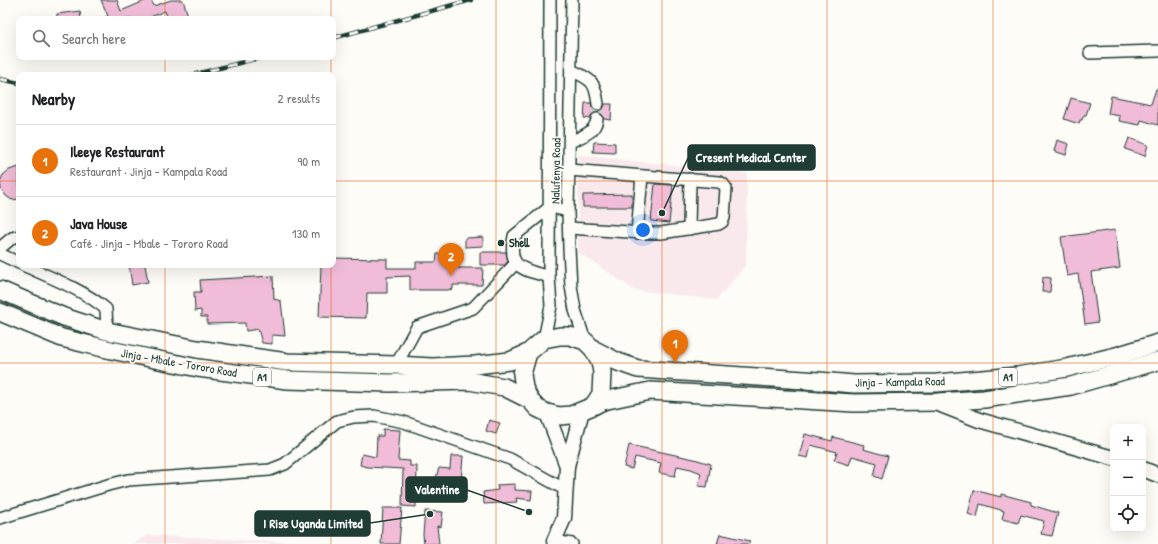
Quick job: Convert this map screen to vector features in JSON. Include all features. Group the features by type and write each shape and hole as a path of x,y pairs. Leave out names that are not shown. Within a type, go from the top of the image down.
{"highway":[{"name":"Jinja - Mbale - Tororo Road","path":"0,290 64,317 107,331 197,349 288,362 432,367 475,365 510,360 528,353"},
{"name":"Jinja - Mbale - Tororo Road","path":"0,312 62,338 198,368 287,380 390,383 468,381 504,387 530,400"},
{"name":"A1","path":"528,353 544,339 560,336 570,336 589,345"},
{"name":"Jinja - Kampala Road","path":"589,345 618,362 638,369 819,380 854,384 937,383 1017,376 1067,368 1116,356 1158,343"},
{"path":"587,409 601,394 602,372 600,362 589,345"},
{"path":"528,353 522,374 524,388 530,400"},
{"name":"Jinja - Kampala Road","path":"587,409 603,401 650,391 854,403 934,402 984,399 1071,386 1158,361"},
{"name":"A1","path":"530,400 537,408 547,413 559,416 571,415 587,409"}],"main road":[{"path":"934,402 979,420 1110,457"},
{"path":"554,542 564,518 567,466 587,409"},
{"path":"547,413 567,466"},
{"path":"1146,470 1158,475"}],"street":[{"name":"Nalufenya Road","path":"544,339 551,306 549,277 550,0"},
{"name":"Nalufenya Road","path":"572,0 568,211 571,286 575,310 589,345"},
{"path":"1090,53 1158,51"},
{"path":"571,70 589,79 593,83 596,90 598,104"},
{"path":"570,142 593,131 597,119"},
{"path":"569,170 719,182 726,188 724,218 719,224 661,233 637,233 569,228"},
{"path":"637,233 642,176"},
{"path":"689,229 690,179"},
{"path":"549,277 520,268 515,264 513,258 514,236 550,207 568,211"},
{"path":"0,248 12,238 16,237"},
{"path":"0,254 16,262"},
{"path":"396,365 418,327 473,308 515,264"},
{"path":"29,268 99,303 106,309 107,331"},
{"path":"0,518 128,480 270,470 285,464 337,421 354,417 374,416 404,422 510,459 566,490"},
{"path":"554,542 572,544"}],"shaded area":[{"path":"578,155 747,173 746,265 716,300 634,290 578,252"},
{"path":"147,535 285,542 286,544 133,544"}],"building":[{"path":"101,0 117,0 121,11 147,0 151,0 154,6 171,0 183,0 188,16 167,16 165,11 153,16 108,16"},
{"path":"80,11 81,16 57,16 57,14"},
{"path":"1156,89 1158,89 1158,125 1141,120 1140,125 1119,121 1120,116 1108,114 1111,96 1151,104"},
{"path":"1071,98 1090,103 1086,115 1084,115 1082,120 1080,120 1079,124 1064,119"},
{"path":"585,103 591,103 593,109 599,111 603,109 605,104 612,104 611,120 604,119 602,114 598,112 592,114 590,119 584,118"},
{"path":"1129,138 1148,145 1145,156 1125,149"},
{"path":"1057,140 1069,144 1066,155 1054,151"},
{"path":"594,142 615,143 615,153 593,152"},
{"path":"16,168 16,199 12,200 6,196 1,189 0,182 3,175 9,170"},
{"path":"655,184 673,185 669,223 651,221"},
{"path":"632,194 632,207 583,207 583,195"},
{"path":"1115,230 1120,268 1091,272 1098,322 1085,324 1078,274 1067,276 1061,237"},
{"path":"483,237 483,246 465,247 465,238"},
{"path":"480,252 506,252 508,261 505,265 480,265"},
{"path":"437,254 459,254 458,268 483,268 482,285 453,285 453,289 447,290 410,290 410,276 387,277 387,293 367,293 366,318 319,317 321,268 336,268 336,258 387,259 387,268 416,268 416,262 436,262"},
{"path":"129,268 146,268 148,282 132,285"},
{"path":"273,276 274,299 281,301 285,336 272,335 272,344 262,343 258,329 246,331 245,323 207,324 207,317 201,317 201,310 195,311 194,292 201,292 200,280"},
{"path":"1043,277 1051,278 1050,292 1042,292"},
{"path":"489,420 500,423 496,434 486,431"},
{"path":"383,429 400,430 398,460 410,461 410,466 417,466 416,507 402,506 403,469 367,467 360,465 362,454 376,457 377,436 383,436"},
{"path":"805,434 832,441 833,437 864,445 863,449 888,456 882,479 874,476 877,463 852,456 849,465 834,460 837,452 811,445 808,458 799,456"},
{"path":"629,445 711,464 707,487 698,486 701,473 691,469 677,466 675,476 659,473 661,463 635,457 632,469 624,467"},
{"path":"451,456 463,456 461,482 467,483 466,493 450,492 433,487 439,468 450,469"},
{"path":"515,484 515,490 532,491 531,500 516,498 517,502 484,504 483,492 498,490 497,485"},
{"path":"974,490 1001,497 1001,494 1031,502 1031,505 1058,513 1052,536 1041,534 1044,521 1021,515 1018,523 1002,519 1004,511 980,504 977,517 968,514"},
{"path":"383,508 402,508 399,544 381,544"},
{"path":"425,511 443,512 441,527 437,526 439,544 424,544 423,534"},
{"path":"720,534 750,541 749,544 717,544"}],"tunnel":[{"path":"597,119 598,104"}],"railway":[{"path":"336,37 471,0"},
{"path":"204,72 251,60"},
{"path":"0,79 16,82"}],"place":[{"name":"Cresent Medical Center","path":"662,213"},
{"name":"Shell","path":"501,243"},
{"name":"Java House","path":"451,276"},
{"name":"Ileeye Restaurant","path":"675,363"},
{"name":"Valentine","path":"529,512"},
{"name":"I Rise Uganda Limited","path":"430,514"}]}
